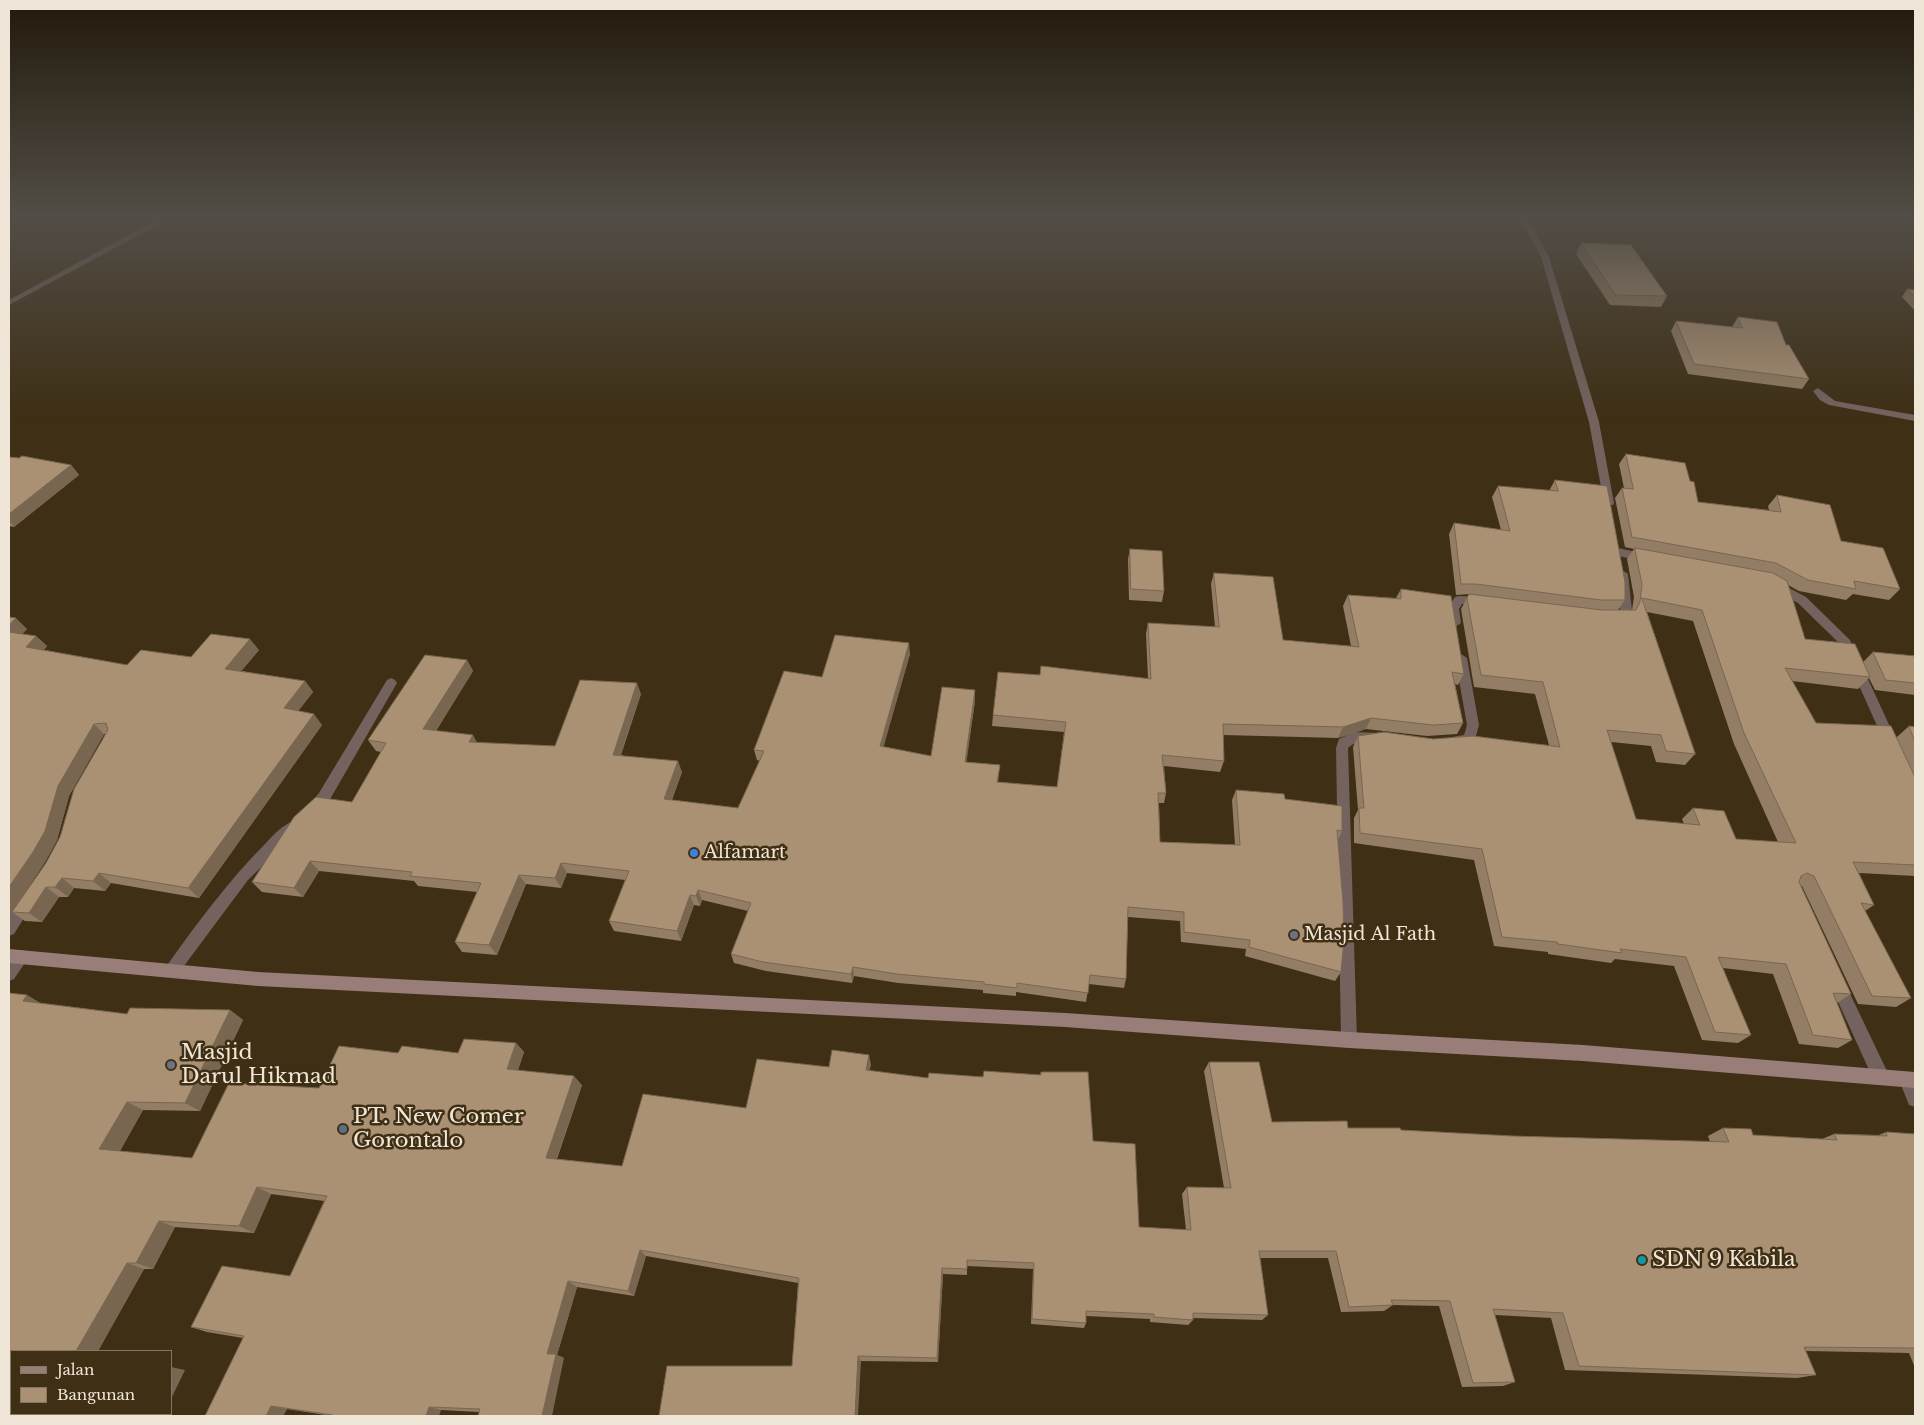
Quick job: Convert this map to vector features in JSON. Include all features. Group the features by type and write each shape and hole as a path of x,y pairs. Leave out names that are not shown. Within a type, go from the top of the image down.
{"main road":[{"path":"15,956 258,978 1065,1020 1349,1040 1583,1053 1911,1080"}],"street":[{"path":"9,303 42,286"},
{"path":"1553,286 1594,422 1610,513"},
{"path":"1818,391 1823,398 1832,403 1915,418"},
{"path":"1601,617 1623,617 1626,611 1626,592 1617,546 1657,560"},
{"path":"1766,580 1802,600 1846,643 1898,757"},
{"path":"1446,742 1470,738 1473,725 1453,608 1459,600 1495,603"},
{"path":"173,969 232,887 270,846 310,813 324,797 391,683"},
{"path":"1349,1040 1342,748 1344,743 1354,737 1392,738"},
{"path":"9,929 36,890"},
{"path":"9,974 15,956"},
{"path":"1832,971 1881,1078"},
{"path":"1911,1080 1915,1099"}],"building":[{"path":"1610,286 1660,286 1667,296 1616,295"},
{"path":"1907,289 1915,290 1915,297"},
{"path":"1738,317 1777,322 1786,345 1789,345 1809,379 1694,364 1676,321 1742,328"},
{"path":"1626,454 1685,463 1690,481 1694,482 1698,502 1781,512 1777,495 1830,505 1841,541 1883,548 1900,589 1854,581 1856,589 1808,580 1776,563 1632,537 1622,488 1633,489"},
{"path":"22,456 71,465 9,514 9,457 19,458"},
{"path":"1555,480 1607,486 1625,582 1625,600 1601,600 1476,584 1461,584 1454,523 1510,531 1498,486 1558,491"},
{"path":"1635,548 1773,573 1787,581 1805,639 1855,644 1870,677 1785,668 1816,723 1891,726 1915,777 1915,865 1853,862 1874,905 1861,903 1911,998 1872,996 1814,876 1807,873 1801,876 1799,882 1851,994 1833,993 1852,1040 1813,1035 1786,964 1718,957 1751,1035 1715,1032 1686,957 1620,949 1622,953 1558,944 1557,942 1502,937 1482,849 1360,833 1359,808 1364,808 1358,736 1384,732 1433,739 1473,736 1560,747 1543,682 1481,675 1467,598 1469,594 1602,610 1636,610 1640,602 1642,585","holes":["1642,598 1702,610 1744,733 1796,843 1736,839 1724,811 1693,808 1700,825 1636,819 1607,730 1661,735 1666,751 1695,754"]},
{"path":"1130,549 1162,551 1164,591 1131,589"},
{"path":"1214,573 1273,577 1283,640 1359,647 1348,595 1401,599 1401,589 1451,596 1464,674 1452,672 1463,723 1433,725 1371,718 1343,727 1223,724 1224,761 1162,755 1166,793 1158,793 1160,842 1240,845 1236,790 1284,794 1285,799 1342,806 1342,831 1337,830 1343,902 1344,940 1341,972 1249,947 1250,940 1184,932 1184,912 1128,907 1126,979 1090,975 1088,993 1017,983 1017,988 984,984 984,982 897,974 853,967 851,974 763,962 731,954 751,903 698,890 696,896 690,895 677,931 609,921 629,871 561,863 555,878 519,875 489,945 455,942 481,883 410,876 412,872 310,861 294,888 252,882 294,817 316,797 352,802 386,743 368,740 425,655 467,660 423,729 473,735 469,742 555,746 580,680 637,683 613,755 678,761 664,799 738,808 764,751 754,750 784,671 822,677 835,635 909,643 880,746 931,756 942,687 975,690 965,762 1000,765 997,782 1057,787 1066,722 993,715 998,672 1040,675 1041,666 1151,679 1148,623 1219,627"},
{"path":"9,617 16,618 9,625"},
{"path":"9,632 36,636 26,647 127,665 141,650 191,657 211,634 250,639 225,669 305,681 284,708 314,714 188,888 99,873 93,881 62,878 55,887 46,887 29,913 12,912 46,863 60,837 74,789 108,730 106,723 94,724 58,786 45,831 9,887"},
{"path":"1873,652 1915,656 1915,683 1886,680"},
{"path":"1909,726 1915,727 1915,741"},
{"path":"9,993 27,995 23,1001 127,1014 130,1008 230,1010 185,1103 127,1102 99,1149 192,1158 229,1083 319,1088 339,1046 398,1053 402,1046 458,1053 464,1039 516,1043 507,1069 574,1076 546,1158 622,1166 643,1094 746,1108 757,1059 829,1067 832,1050 869,1055 866,1070 928,1078 929,1073 983,1077 984,1071 1041,1075 1041,1072 1088,1072 1093,1141 1135,1144 1139,1227 1191,1230 1187,1187 1231,1188 1209,1062 1259,1062 1272,1122 1347,1121 1348,1128 1400,1128 1401,1130 1512,1136 1729,1142 1723,1128 1751,1129 1753,1135 1837,1140 1834,1134 1887,1136 1886,1132 1915,1134 1915,1348 1804,1347 1816,1375 1579,1366 1563,1313 1493,1309 1515,1382 1473,1383 1450,1301 1391,1300 1393,1305 1349,1307 1336,1251 1259,1251 1268,1315 1193,1313 1193,1320 1154,1317 1154,1314 1086,1311 1086,1323 1032,1319 1034,1263 967,1260 967,1269 942,1268 937,1358 858,1356 855,1416 659,1416 667,1366 792,1366 799,1278 640,1250 628,1291 568,1281 547,1354 556,1354 542,1416 478,1416 480,1409 429,1407 426,1416 332,1416 271,1406 266,1416 205,1416 244,1336 191,1327 222,1266 290,1276 327,1196 257,1187 239,1226 159,1221 136,1263 127,1263 77,1350 10,1350 9,1398"},
{"path":"28,1415 144,1415 144,1416"}],"place":[{"name":"Alfamart","path":"694,853"},
{"name":"Masjid Al Fath","path":"1294,935"},
{"name":"Masjid Darul Hikmad","path":"171,1065"},
{"name":"PT. New Comer Gorontalo","path":"343,1129"},
{"name":"SDN 9 Kabila","path":"1642,1260"}]}
